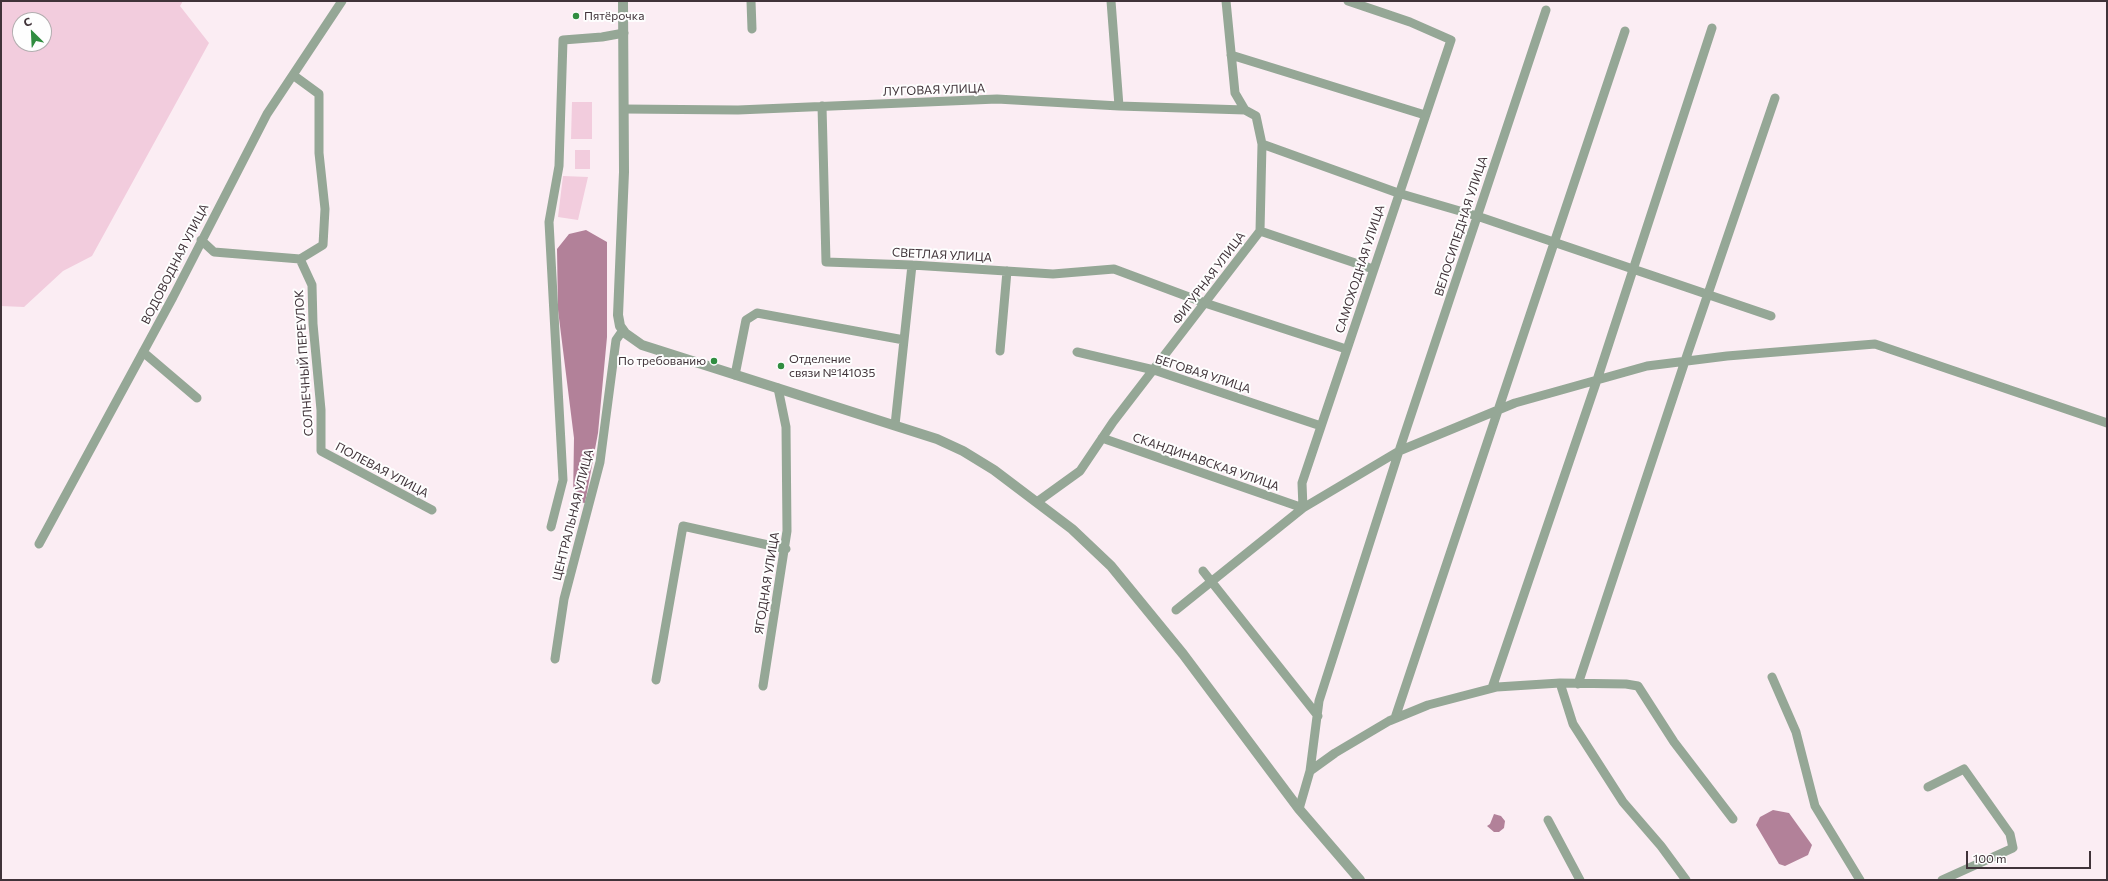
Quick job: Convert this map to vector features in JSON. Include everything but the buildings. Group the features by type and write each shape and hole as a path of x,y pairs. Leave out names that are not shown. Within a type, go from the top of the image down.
{"street":[{"name":"ВОДОВОДНАЯ УЛИЦА","path":"39,544 143,352 267,114 342,1"},
{"path":"623,1 624,172 618,304 619,322 623,330 629,337 642,345 937,439 963,451 994,470 1037,502 1072,529 1115,571 1183,654 1300,809 1360,880"},
{"path":"751,1 752,29"},
{"path":"1111,1 1119,106"},
{"name":"ФИГУРНАЯ УЛИЦА","path":"1037,502 1080,471 1102,438 1260,231 1262,144 1256,116 1245,110 1235,93 1226,1"},
{"name":"САМОХОДНАЯ УЛИЦА","path":"1303,508 1302,483 1398,193 1451,40 1410,22 1348,1"},
{"name":"ВЕЛОСИПЕДНАЯ УЛИЦА","path":"1300,809 1310,771 1320,700 1399,451 1546,10"},
{"path":"1492,688 1597,380 1712,28"},
{"path":"1395,718 1625,31"},
{"path":"551,527 563,480 549,222 559,166 563,40 602,37 624,33"},
{"path":"1231,55 1425,116"},
{"path":"201,240 214,252 300,259 323,245 325,209 319,153 319,94 293,75"},
{"path":"1578,684 1685,361 1775,98"},
{"name":"ЛУГОВАЯ УЛИЦА","path":"624,109 738,110 997,100 1245,110"},
{"name":"СВЕТЛАЯ УЛИЦА","path":"822,106 826,262 912,265 1052,274 1114,269 1205,303 1346,349"},
{"path":"1262,144 1398,193 1477,216 1771,316"},
{"path":"1260,231 1373,269"},
{"name":"СОЛНЕЧНЫЙ ПЕРЕУЛОК","path":"300,259 312,285 313,324 321,410 321,451"},
{"path":"895,425 912,265"},
{"path":"1000,351 1007,271"},
{"path":"735,375 746,320 757,313 904,340"},
{"name":"ЦЕНТРАЛЬНАЯ УЛИЦА","path":"555,659 564,599 600,462 616,340 623,330"},
{"path":"1176,610 1303,508 1399,451 1515,403 1647,366 1685,361 1875,344 2107,423"},
{"path":"143,352 197,398"},
{"name":"БЕГОВАЯ УЛИЦА","path":"1077,352 1154,370 1321,426"},
{"name":"ЯГОДНАЯ УЛИЦА","path":"763,686 788,531 786,427 778,388"},
{"name":"СКАНДИНАВСКАЯ УЛИЦА","path":"1102,438 1303,508"},
{"name":"ПОЛЕВАЯ УЛИЦА","path":"321,451 432,510"},
{"path":"656,680 683,526 786,549"},
{"path":"1203,571 1318,716"},
{"path":"1772,677 1796,732 1815,806 1860,880"},
{"path":"1560,683 1573,724 1618,795 1686,880"},
{"path":"1310,771 1335,753 1395,718 1428,705 1492,688 1560,683 1626,684 1638,686 1674,742 1733,819"},
{"path":"1928,787 1964,769 2010,834 2013,848 1942,880"},
{"path":"1548,820 1580,880"}],"shaded area":[{"path":"1,1 183,1 180,6 209,43 92,256 63,271 24,307 1,306"},
{"path":"572,102 592,102 592,139 571,139"},
{"path":"575,150 590,150 590,169 575,169"},
{"path":"563,176 588,177 578,220 558,217"},
{"path":"586,230 607,242 607,337 598,433 585,503 573,501 574,438 558,310 557,249 569,234"},
{"path":"1773,810 1789,813 1812,845 1808,855 1785,866 1779,864 1756,825 1760,817"},
{"path":"1494,814 1501,816 1505,821 1504,828 1499,832 1494,832 1487,826 1490,824"}],"place":[{"name":"Пятёрочка","path":"576,16"},
{"name":"По требованию","path":"714,361"},
{"name":"Отделение связи №141035","path":"781,366"}]}
